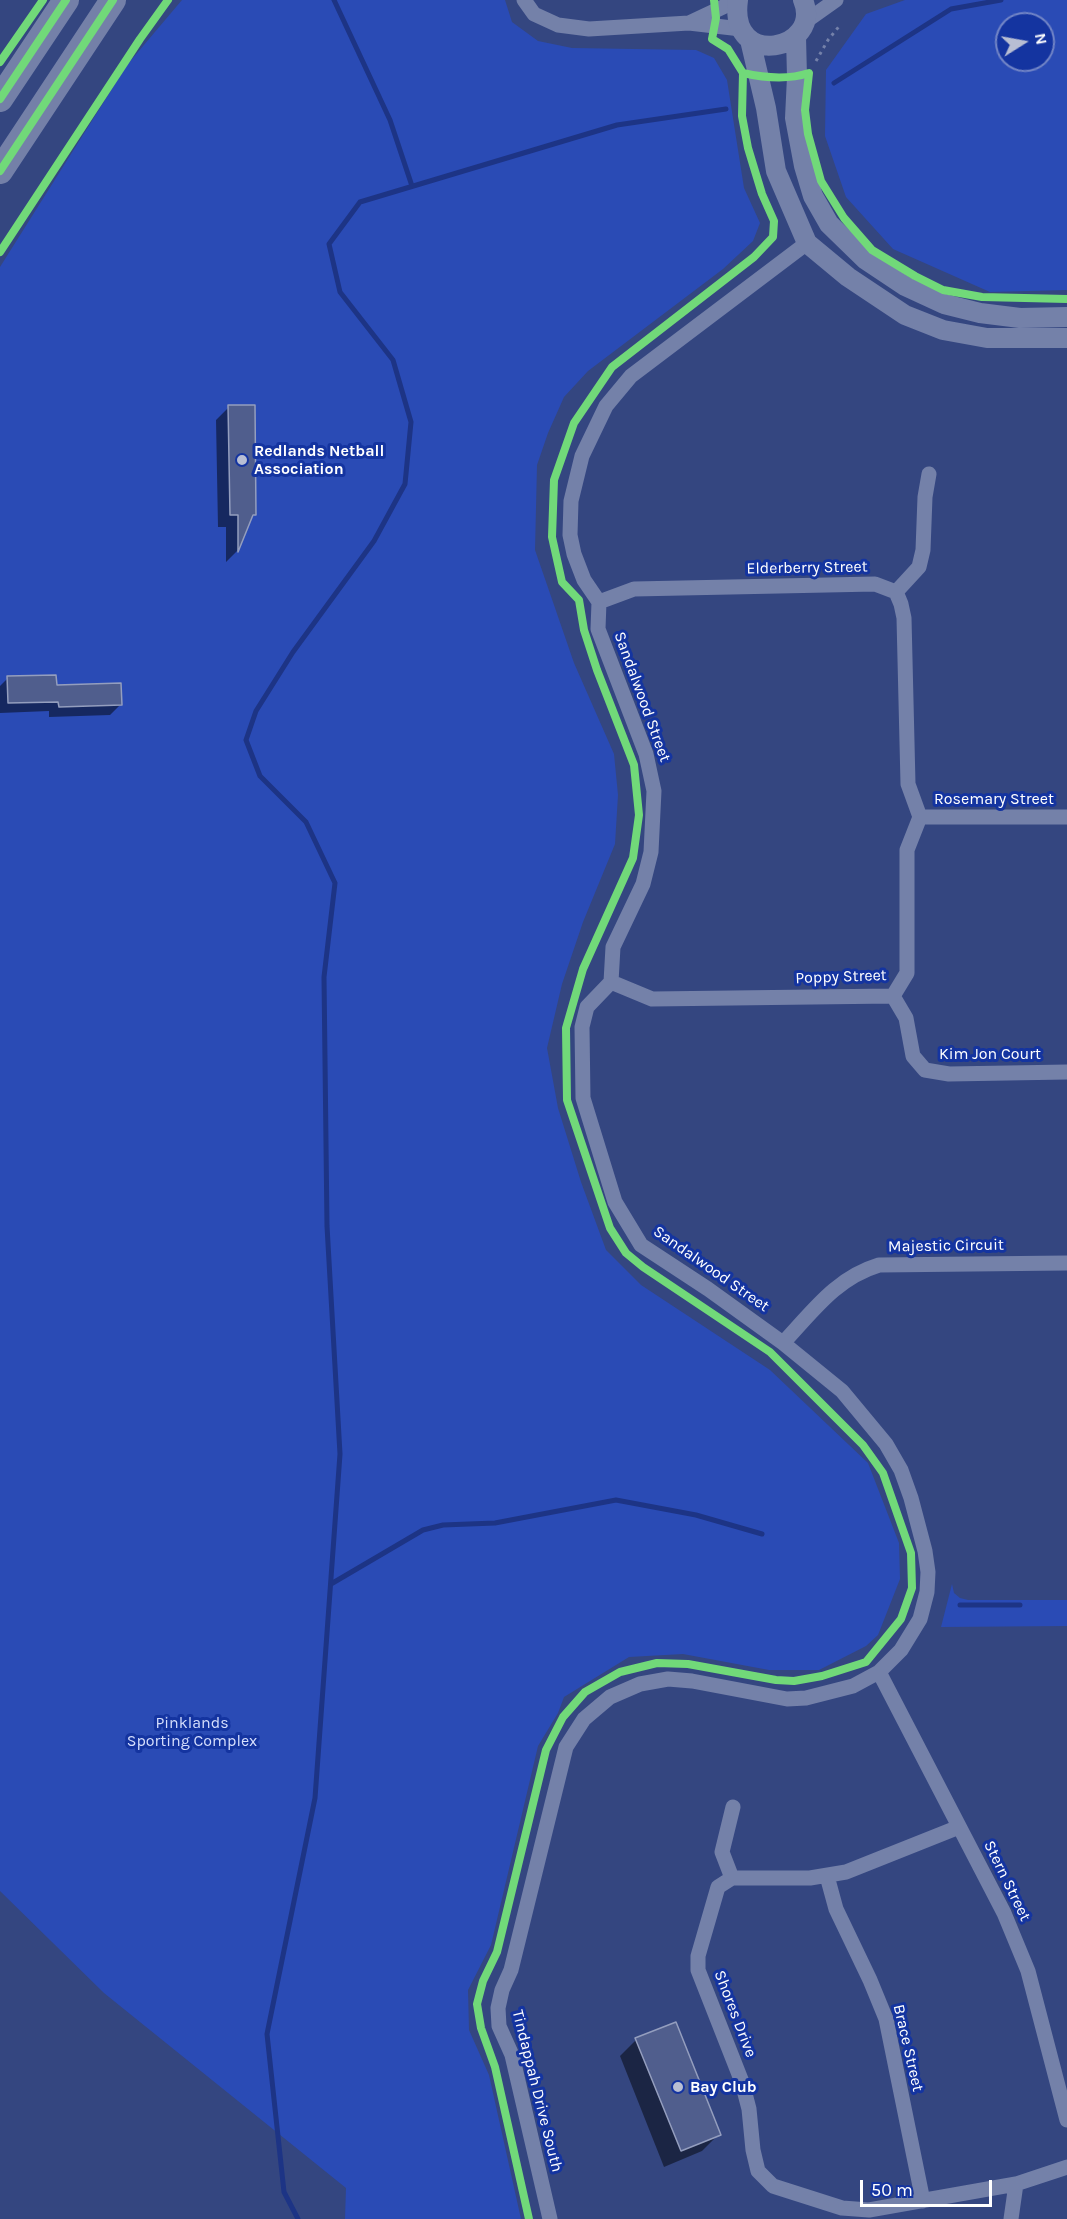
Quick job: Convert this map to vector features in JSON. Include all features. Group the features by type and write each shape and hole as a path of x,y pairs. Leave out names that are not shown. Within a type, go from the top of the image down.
{"highway":[{"path":"0,99 66,0"},
{"path":"0,171 113,0"}],"street":[{"path":"524,0 534,14 558,25 589,29 690,22 745,34 765,46 782,45 836,0"},
{"path":"690,22 738,0"},
{"path":"738,0 736,15 745,34 765,108 776,171 807,243 848,277 905,315 943,330 987,338 1067,338"},
{"path":"804,0 800,29 803,75 795,118 804,166 813,196 829,224 866,260 905,286 944,304 980,313 1020,318 1067,317"},
{"path":"807,243 829,224"},
{"name":"Sandalwood Street","path":"807,243 631,376 606,406 582,456 572,501 570,535 574,554 599,603 598,629 646,754 654,791 651,852 643,884 613,947 610,982 587,1007 582,1027 583,1098 615,1202 641,1245 708,1289 783,1343 842,1391 886,1444 901,1470 923,1543 928,1572 927,1592 920,1619"},
{"path":"920,817 908,784 904,618 902,604 896,592 919,567 923,550 925,496 929,474"},
{"name":"Elderberry Street","path":"599,603 634,589 875,584 896,592"},
{"name":"Rosemary Street","path":"920,817 1067,817"},
{"name":"Poppy Street","path":"610,982 652,999 893,996 907,973 907,850 920,817"},
{"name":"Kim Jon Court","path":"893,996 906,1018 913,1056 925,1071 949,1074 1067,1072"},
{"name":"Majestic Circuit","path":"783,1343 837,1286 859,1271 879,1265 1067,1263"},
{"name":"Tindappah Drive South","path":"550,2219 512,2055 499,2026 498,2008 502,1990 511,1970 566,1747 584,1719 610,1697 640,1684 668,1679 684,1680 787,1699 806,1698 853,1686 879,1672 901,1650 920,1619"},
{"name":"Stern Street","path":"879,1672 1004,1913 1028,1971 1067,2120"},
{"path":"733,1808 722,1852 732,1878 827,1876 846,1872 959,1827"},
{"name":"Brace Street","path":"827,1876 836,1909 886,2019 923,2201"},
{"name":"Shores Drive","path":"732,1878 718,1887 698,1956 698,1970 742,2082 749,2109 753,2150 758,2171 773,2186 842,2208 898,2212 923,2201 1016,2184 1067,2167"},
{"path":"1011,2219 1016,2184"}],"path":[{"path":"803,75 841,24"}],"green space":[{"name":"Pinklands Sporting Complex","path":"182,0 505,0 512,22 538,41 572,48 696,50 714,58 727,80 744,188 760,223 753,241 723,269 588,371 564,397 537,465 535,550 574,663 614,754 618,795 615,844 583,922 562,984 547,1048 558,1108 581,1182 606,1250 641,1285 770,1370 868,1463 899,1543 900,1579 878,1635 866,1646 819,1670 769,1670 683,1654 629,1657 564,1697 558,1713 538,1746 491,1945 468,1990 469,2030 489,2075 521,2219 345,2219 346,2188 104,1993 0,1891 0,267 127,65"},
{"path":"905,0 1067,0 1067,290 990,292 893,249 846,197 825,136 826,70 866,14"},
{"path":"952,1584 954,1593 968,1600 1067,1600 1067,1626 941,1627"}],"building":[{"name":"Redlands Netball Association","path":"228,405 255,405 256,515 253,515 238,552 238,515 230,515"},
{"path":"56,675 57,685 121,683 122,705 59,707 58,702 8,703 7,676"},
{"name":"Bay Club","path":"676,2022 721,2135 681,2151 635,2038"}],"waterway":[{"path":"334,0 390,120 412,186"},
{"path":"834,83 951,9 1001,0"},
{"path":"298,2219 284,2192 267,2034 315,1798 340,1454 327,1226 324,977 335,883 306,822 260,776 246,740 256,711 293,652 374,541 405,484 411,422 393,360 340,292 329,244 360,202 617,125 726,109"},
{"path":"331,1584 423,1530 443,1525 495,1523 616,1500 696,1515 762,1534"},
{"path":"960,1605 1020,1605"}],"cycle path":[{"path":"0,62 43,0"},
{"path":"0,99 66,0"},
{"path":"0,171 113,0"},
{"path":"0,252 168,0"},
{"path":"529,2219 495,2067 481,2028 477,2004 483,1981 497,1952 546,1750 563,1717 585,1692 620,1672 657,1663 688,1664 776,1680 794,1681 822,1676 866,1662 901,1619 912,1588 911,1553 883,1473 863,1445 770,1352 643,1267 626,1253 610,1228 567,1100 566,1028 583,969 633,858 639,815 634,765 597,670 584,630 579,600 562,582 552,537 554,480 574,423 612,367 754,257 773,237 774,221 762,194 748,148 742,116 743,73 728,49 712,39 716,18 714,0"},
{"path":"743,73 776,78 809,73 805,110 808,134 821,181 844,218 872,250 943,290 982,297 1067,299"}],"place":[{"name":"Redlands Netball Association","path":"242,460"},
{"name":"Bay Club","path":"678,2087"}]}
